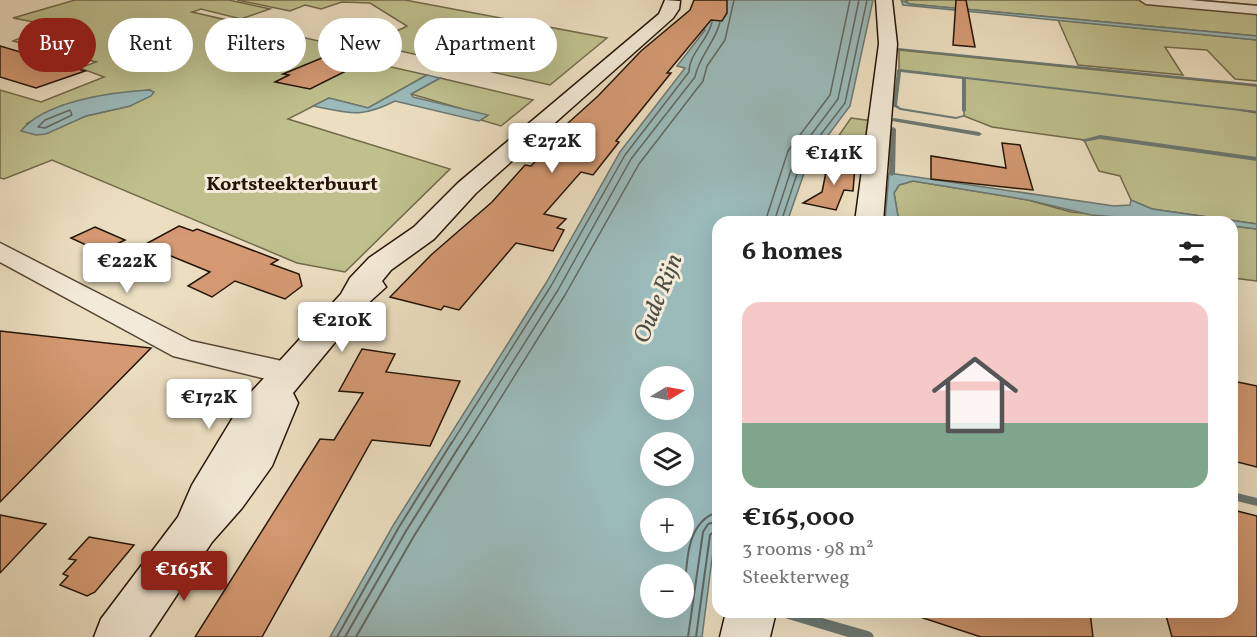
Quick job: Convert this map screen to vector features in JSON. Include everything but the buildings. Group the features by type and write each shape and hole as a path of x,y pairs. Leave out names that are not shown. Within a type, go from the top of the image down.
{"main road":[{"path":"118,637 196,528 227,495 258,454 291,374 354,298 416,249 424,233 467,188 669,13 672,0"},
{"path":"870,216 888,45 884,0"},
{"path":"746,637 750,618"}],"street":[{"path":"1146,0 1257,10"},
{"path":"0,250 8,257 183,349 291,374"}],"green space":[{"path":"75,0 229,0 270,9 244,18 201,9 192,12 218,18 205,18 205,72 306,72 306,38 318,41 318,72 402,72 402,69 427,75 368,108 329,98 288,119 450,169 345,272 297,263 52,160 4,179 0,178 0,90 41,102 104,77 91,72 96,72 96,18 13,18","holes":["149,90 130,106 86,116 66,124 26,124 63,105"]},
{"path":"237,0 405,0 501,18 414,18 414,54 402,51 402,28 407,26 402,23 402,18 394,18 370,3 342,2 321,9 305,5 290,11"},
{"path":"905,0 1200,0 1257,5 1257,36 909,4"},
{"path":"1058,20 1257,40 1257,81 1235,79 1207,50 1165,47 1183,75 1078,65"},
{"path":"557,29 607,38 550,85 493,72 557,72"},
{"path":"899,50 1257,86 1257,112 1239,110 1257,113 1257,224 1238,221 1238,216 1201,216 1152,209 1131,200 1120,176 1099,171 1084,140 992,127 964,116 964,78 899,70"},
{"path":"440,78 533,100 501,126 481,120 487,116 411,94"},
{"path":"851,118 873,121 868,162 826,154"},
{"path":"913,181 1028,200 1071,212 1117,216 898,216 894,193 899,185"},
{"path":"1238,227 1257,229 1257,281 1238,279"}],"water":[{"name":"Oude Rijn","path":"712,0 873,0 850,106 808,162 789,216 712,216 712,559 702,637 330,637 394,524 546,283 620,152 685,68 677,66 705,30 672,26"},
{"path":"901,0 910,4 1257,36 1257,40 903,5"},
{"path":"427,75 440,78 411,94 413,97 488,115 479,121 395,101 383,107 354,113 313,106 329,98 368,108"},
{"path":"149,90 154,92 151,96 130,106 86,116 46,134 36,135 21,131 46,112 62,105 99,96"},
{"path":"889,173 1114,206 1130,205 1131,200 1152,209 1201,216 1091,215 1028,200 913,181 899,185 894,193 898,216 885,216"},
{"path":"1238,221 1257,224 1257,229 1238,227"}],"waterway":[{"path":"899,49 1257,85"},
{"path":"964,116 956,118 900,109 895,105 899,70 1257,112"},
{"path":"964,78 964,111"},
{"path":"894,120 979,134"},
{"path":"892,174 893,129"},
{"path":"1084,140 1100,137 1257,159"},
{"path":"1238,497 1257,502"},
{"path":"802,618 868,637"}],"district":[{"name":"Kortsteekterbuurt","path":"292,185"}]}
